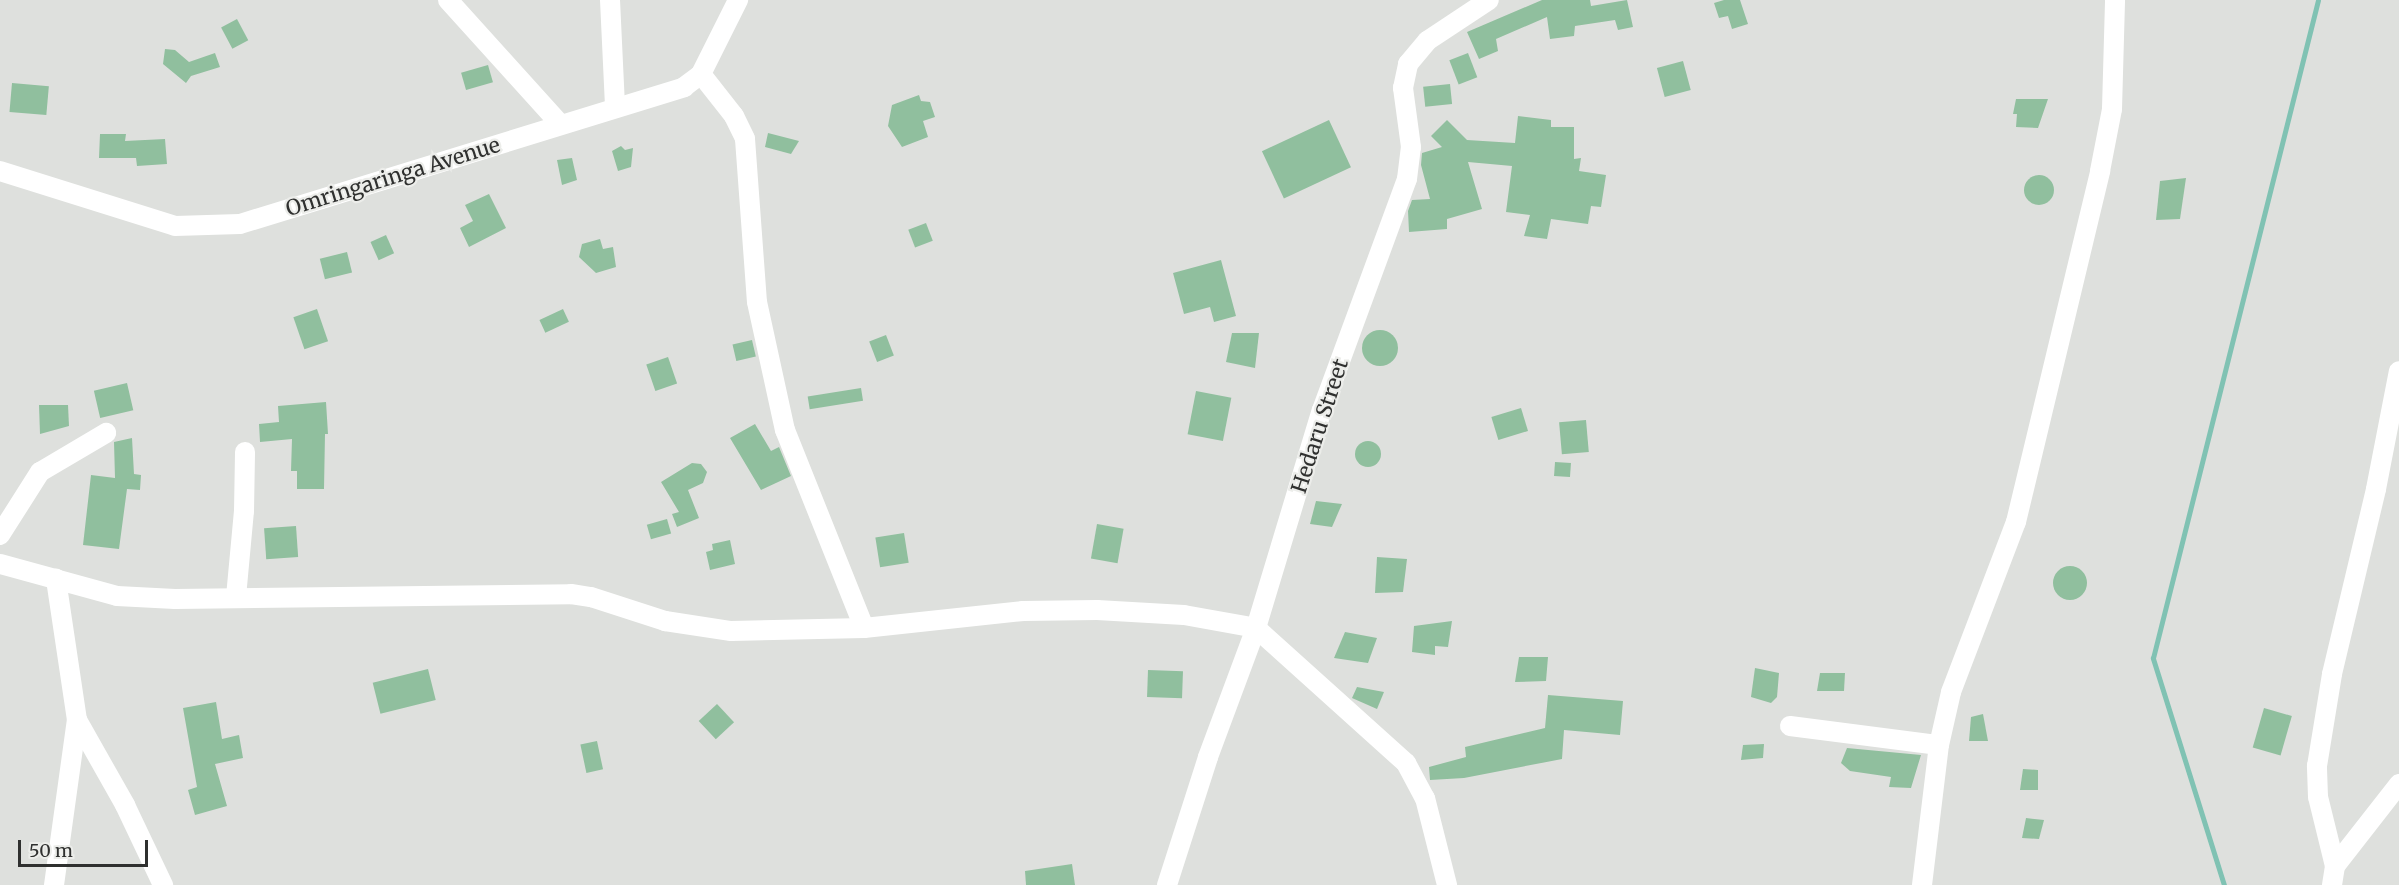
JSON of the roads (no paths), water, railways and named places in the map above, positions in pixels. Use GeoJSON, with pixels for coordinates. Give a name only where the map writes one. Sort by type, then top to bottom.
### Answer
{"type":"FeatureCollection","features":[{"type":"Feature","properties":{"kind":"street"},"geometry":{"type":"LineString","coordinates":[[448,0],[560,124]]}},
{"type":"Feature","properties":{"kind":"street"},"geometry":{"type":"LineString","coordinates":[[610,0],[615,108]]}},
{"type":"Feature","properties":{"kind":"street"},"geometry":{"type":"LineString","coordinates":[[738,0],[701,74],[734,116],[745,139],[757,302],[785,430],[864,628]]}},
{"type":"Feature","properties":{"kind":"street","name":"Hedaru Street"},"geometry":{"type":"LineString","coordinates":[[1167,885],[1208,757],[1256,628],[1322,410],[1407,179],[1411,147],[1403,88],[1408,64],[1427,41],[1489,0]]}},
{"type":"Feature","properties":{"kind":"street"},"geometry":{"type":"LineString","coordinates":[[1922,885],[1939,745],[1951,692],[2016,522],[2100,171],[2112,109],[2115,0]]}},
{"type":"Feature","properties":{"kind":"street","name":"Omringaringa Avenue"},"geometry":{"type":"LineString","coordinates":[[0,171],[175,226],[206,228],[240,224],[352,192],[560,124],[665,95],[701,74]]}},
{"type":"Feature","properties":{"kind":"street"},"geometry":{"type":"LineString","coordinates":[[2333,875],[2318,797],[2316,766],[2332,674],[2374,500],[2399,371]]}},
{"type":"Feature","properties":{"kind":"street"},"geometry":{"type":"LineString","coordinates":[[0,535],[40,472],[106,433]]}},
{"type":"Feature","properties":{"kind":"street"},"geometry":{"type":"LineString","coordinates":[[236,597],[244,511],[245,452]]}},
{"type":"Feature","properties":{"kind":"street"},"geometry":{"type":"LineString","coordinates":[[0,564],[117,596],[571,594],[665,621],[731,631],[864,628],[1023,611],[1097,610],[1184,615],[1256,628],[1406,763],[1425,798],[1447,885]]}},
{"type":"Feature","properties":{"kind":"street"},"geometry":{"type":"LineString","coordinates":[[54,885],[77,720],[56,579]]}},
{"type":"Feature","properties":{"kind":"street"},"geometry":{"type":"LineString","coordinates":[[77,720],[125,805],[163,885]]}},
{"type":"Feature","properties":{"kind":"street"},"geometry":{"type":"LineString","coordinates":[[1790,726],[1939,745]]}},
{"type":"Feature","properties":{"kind":"street"},"geometry":{"type":"LineString","coordinates":[[2333,875],[2399,784]]}},
{"type":"Feature","properties":{"kind":"waterway"},"geometry":{"type":"LineString","coordinates":[[2224,885],[2153,658],[2318,0]]}}]}
